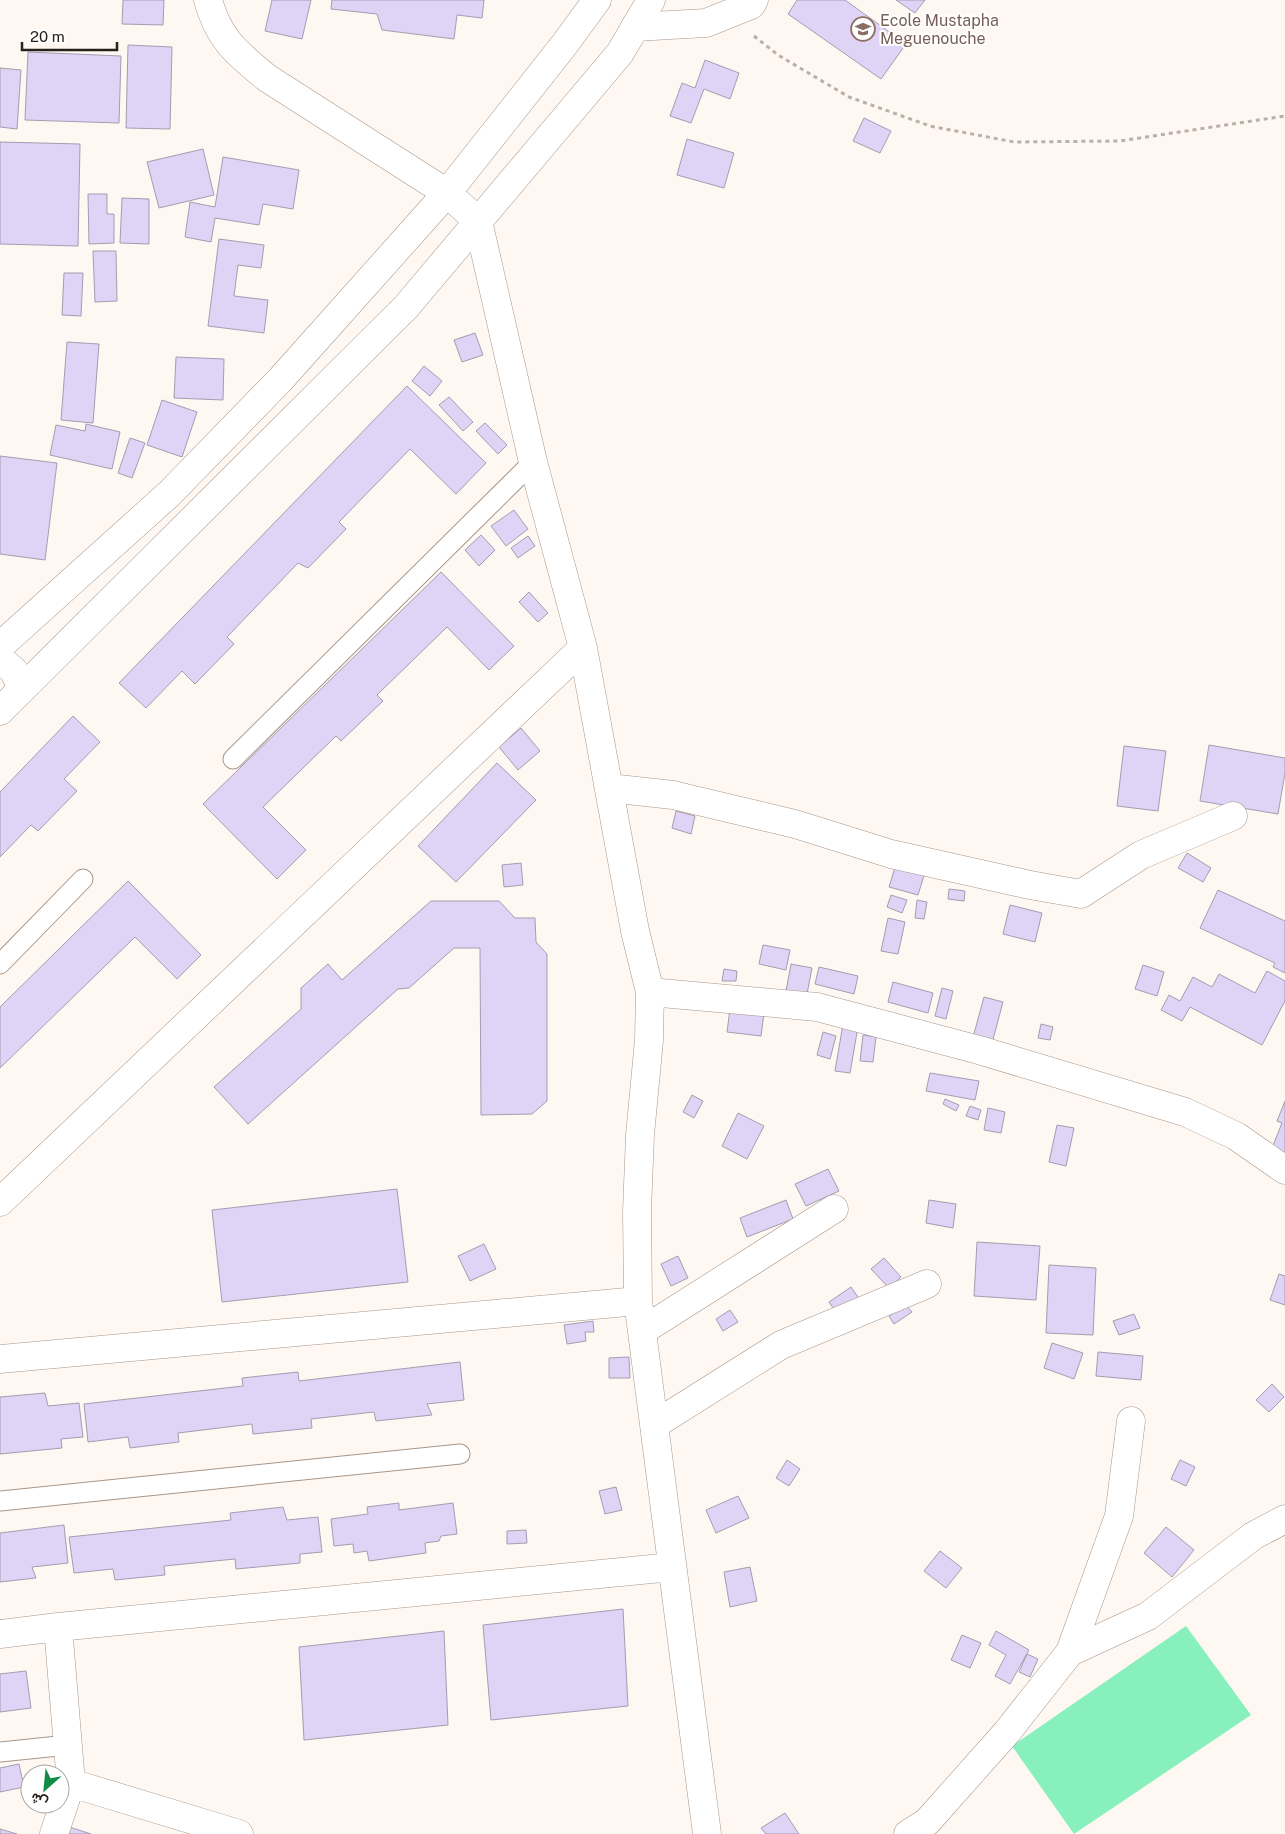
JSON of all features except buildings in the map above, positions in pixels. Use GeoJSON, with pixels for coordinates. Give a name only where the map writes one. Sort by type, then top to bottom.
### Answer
{"type":"FeatureCollection","features":[{"type":"Feature","properties":{"kind":"street"},"geometry":{"type":"LineString","coordinates":[[208,0],[213,18],[224,38],[240,56],[260,73],[447,194],[478,221],[533,462],[582,648],[635,931],[650,992],[649,1040],[639,1144],[637,1211],[638,1302],[707,1834]]}},
{"type":"Feature","properties":{"kind":"street"},"geometry":{"type":"LineString","coordinates":[[0,646],[169,494],[280,380],[447,194],[564,45],[596,0]]}},
{"type":"Feature","properties":{"kind":"street"},"geometry":{"type":"LineString","coordinates":[[0,711],[406,307],[620,53],[651,0]]}},
{"type":"Feature","properties":{"kind":"street"},"geometry":{"type":"LineString","coordinates":[[635,27],[706,24],[751,5],[754,0]]}},
{"type":"Feature","properties":{"kind":"street"},"geometry":{"type":"LineString","coordinates":[[0,1202],[582,648]]}},
{"type":"Feature","properties":{"kind":"street"},"geometry":{"type":"LineString","coordinates":[[0,659],[14,671],[22,689]]}},
{"type":"Feature","properties":{"kind":"street"},"geometry":{"type":"LineString","coordinates":[[609,788],[674,795],[795,824],[891,854],[1030,885],[1080,894],[1141,855],[1233,816]]}},
{"type":"Feature","properties":{"kind":"street"},"geometry":{"type":"LineString","coordinates":[[650,992],[817,1007],[979,1050],[1185,1112],[1236,1136],[1285,1170]]}},
{"type":"Feature","properties":{"kind":"street"},"geometry":{"type":"LineString","coordinates":[[642,1331],[834,1210]]}},
{"type":"Feature","properties":{"kind":"street"},"geometry":{"type":"LineString","coordinates":[[654,1425],[781,1345],[927,1284]]}},
{"type":"Feature","properties":{"kind":"street"},"geometry":{"type":"LineString","coordinates":[[0,1360],[638,1302]]}},
{"type":"Feature","properties":{"kind":"street"},"geometry":{"type":"LineString","coordinates":[[908,1834],[927,1822],[1008,1732],[1070,1652],[1119,1516],[1131,1421]]}},
{"type":"Feature","properties":{"kind":"street"},"geometry":{"type":"LineString","coordinates":[[1070,1652],[1148,1616],[1253,1536],[1285,1519]]}},
{"type":"Feature","properties":{"kind":"street"},"geometry":{"type":"LineString","coordinates":[[0,1634],[672,1568]]}},
{"type":"Feature","properties":{"kind":"street"},"geometry":{"type":"LineString","coordinates":[[54,1834],[71,1783],[58,1627]]}},
{"type":"Feature","properties":{"kind":"street"},"geometry":{"type":"LineString","coordinates":[[71,1783],[239,1834]]}},
{"type":"Feature","properties":{"kind":"lane"},"geometry":{"type":"LineString","coordinates":[[233,759],[533,462]]}},
{"type":"Feature","properties":{"kind":"lane"},"geometry":{"type":"LineString","coordinates":[[0,964],[83,879]]}},
{"type":"Feature","properties":{"kind":"lane"},"geometry":{"type":"LineString","coordinates":[[0,1501],[460,1454]]}},
{"type":"Feature","properties":{"kind":"lane"},"geometry":{"type":"LineString","coordinates":[[0,1752],[68,1745]]}},
{"type":"Feature","properties":{"kind":"path"},"geometry":{"type":"LineString","coordinates":[[728,15],[778,55],[849,97],[930,126],[1014,142],[1120,141],[1285,116]]}},
{"type":"Feature","properties":{"kind":"green space"},"geometry":{"type":"Polygon","coordinates":[[[1186,1626],[1251,1715],[1074,1834],[1012,1746],[1186,1626]]]}},
{"type":"Feature","properties":{"kind":"place","name":"Ecole Mustapha Meguenouche"},"geometry":{"type":"Point","coordinates":[863,29]}}]}
